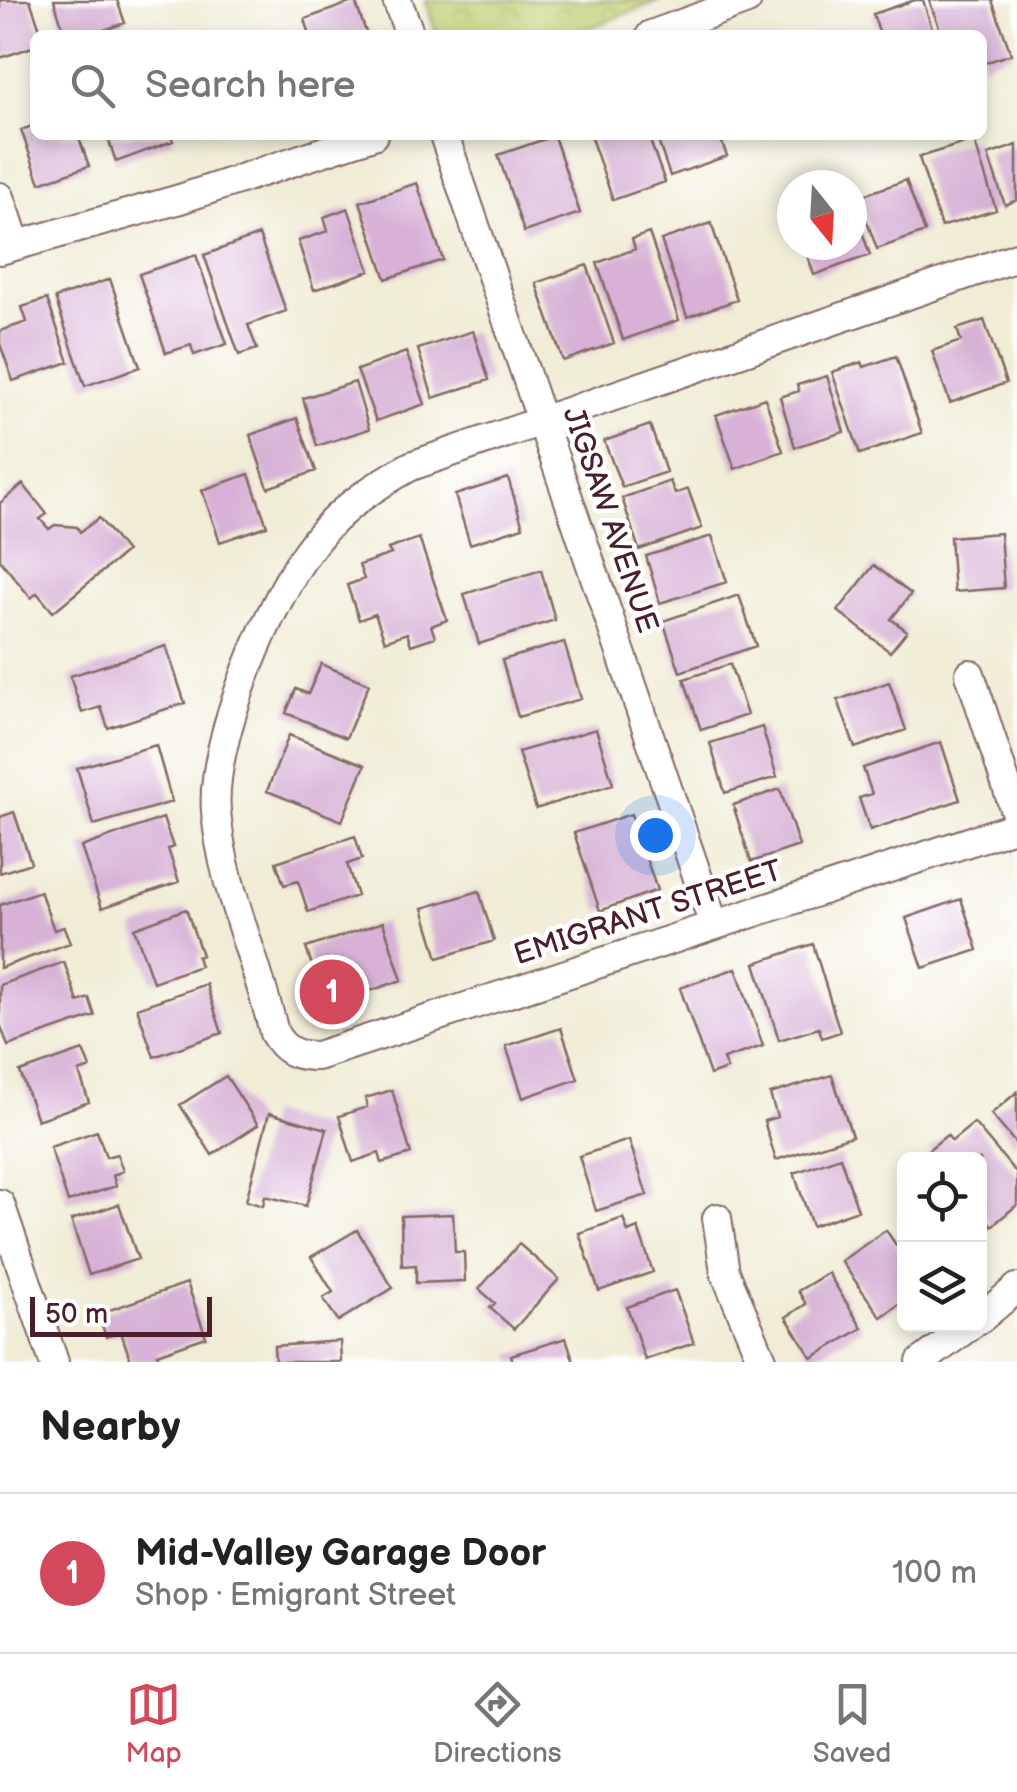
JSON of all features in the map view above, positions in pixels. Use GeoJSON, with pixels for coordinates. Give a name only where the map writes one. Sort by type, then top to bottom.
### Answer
{"type":"FeatureCollection","features":[{"type":"Feature","properties":{"kind":"street"},"geometry":{"type":"LineString","coordinates":[[398,0],[408,30]]}},
{"type":"Feature","properties":{"kind":"street"},"geometry":{"type":"LineString","coordinates":[[665,30],[747,0]]}},
{"type":"Feature","properties":{"kind":"street"},"geometry":{"type":"LineString","coordinates":[[0,197],[8,247],[180,199],[358,140]]}},
{"type":"Feature","properties":{"kind":"street","name":"JIGSAW AVENUE"},"geometry":{"type":"LineString","coordinates":[[446,140],[714,925]]}},
{"type":"Feature","properties":{"kind":"street"},"geometry":{"type":"LineString","coordinates":[[541,420],[1017,257]]}},
{"type":"Feature","properties":{"kind":"street","name":"EMIGRANT STREET"},"geometry":{"type":"LineString","coordinates":[[541,420],[411,466],[369,490],[315,540],[269,617],[227,731],[215,806],[226,874],[274,1033],[282,1046],[298,1056],[318,1056],[1017,826]]}},
{"type":"Feature","properties":{"kind":"street"},"geometry":{"type":"LineString","coordinates":[[970,674],[1017,817]]}},
{"type":"Feature","properties":{"kind":"street"},"geometry":{"type":"LineString","coordinates":[[0,1204],[54,1362]]}},
{"type":"Feature","properties":{"kind":"street"},"geometry":{"type":"LineString","coordinates":[[718,1218],[725,1272],[763,1362]]}},
{"type":"Feature","properties":{"kind":"street"},"geometry":{"type":"LineString","coordinates":[[987,1313],[1017,1288]]}},
{"type":"Feature","properties":{"kind":"street"},"geometry":{"type":"LineString","coordinates":[[922,1362],[961,1332]]}},
{"type":"Feature","properties":{"kind":"green space"},"geometry":{"type":"Polygon","coordinates":[[[425,0],[661,0],[585,30],[435,30],[425,0]]]}},
{"type":"Feature","properties":{"kind":"building"},"geometry":{"type":"Polygon","coordinates":[[[0,0],[30,0],[40,30],[30,30],[30,48],[0,58],[0,0]]]}},
{"type":"Feature","properties":{"kind":"building"},"geometry":{"type":"Polygon","coordinates":[[[54,0],[117,0],[125,23],[104,30],[63,30],[54,0]]]}},
{"type":"Feature","properties":{"kind":"building"},"geometry":{"type":"Polygon","coordinates":[[[923,0],[932,30],[878,30],[873,14],[923,0]]]}},
{"type":"Feature","properties":{"kind":"building"},"geometry":{"type":"Polygon","coordinates":[[[929,0],[992,0],[1011,54],[987,62],[987,30],[940,30],[929,0]]]}},
{"type":"Feature","properties":{"kind":"building"},"geometry":{"type":"Polygon","coordinates":[[[355,1],[365,30],[308,30],[305,19],[355,1]]]}},
{"type":"Feature","properties":{"kind":"building"},"geometry":{"type":"Polygon","coordinates":[[[30,127],[30,140],[80,140],[89,166],[40,183],[21,130],[30,127]]]}},
{"type":"Feature","properties":{"kind":"building"},"geometry":{"type":"Polygon","coordinates":[[[109,140],[173,140],[173,141],[116,162],[109,140]]]}},
{"type":"Feature","properties":{"kind":"building"},"geometry":{"type":"Polygon","coordinates":[[[542,140],[555,140],[580,213],[524,232],[498,155],[542,140]]]}},
{"type":"Feature","properties":{"kind":"building"},"geometry":{"type":"Polygon","coordinates":[[[592,140],[650,140],[665,182],[613,200],[592,140]]]}},
{"type":"Feature","properties":{"kind":"building"},"geometry":{"type":"Polygon","coordinates":[[[658,140],[721,140],[727,156],[670,176],[658,140]]]}},
{"type":"Feature","properties":{"kind":"building"},"geometry":{"type":"Polygon","coordinates":[[[974,140],[996,210],[941,227],[919,157],[974,140]]]}},
{"type":"Feature","properties":{"kind":"building"},"geometry":{"type":"Polygon","coordinates":[[[1017,145],[1017,200],[1005,205],[988,155],[1017,145]]]}},
{"type":"Feature","properties":{"kind":"building"},"geometry":{"type":"Polygon","coordinates":[[[906,180],[925,232],[877,249],[867,222],[867,194],[906,180]]]}},
{"type":"Feature","properties":{"kind":"building"},"geometry":{"type":"Polygon","coordinates":[[[417,183],[443,260],[386,279],[360,202],[417,183]]]}},
{"type":"Feature","properties":{"kind":"building"},"geometry":{"type":"Polygon","coordinates":[[[348,208],[370,271],[314,290],[298,241],[328,231],[324,217],[348,208]]]}},
{"type":"Feature","properties":{"kind":"building"},"geometry":{"type":"Polygon","coordinates":[[[711,223],[737,300],[687,317],[661,240],[711,223]]]}},
{"type":"Feature","properties":{"kind":"building"},"geometry":{"type":"Polygon","coordinates":[[[649,233],[679,320],[623,340],[597,263],[635,249],[632,239],[649,233]]]}},
{"type":"Feature","properties":{"kind":"building"},"geometry":{"type":"Polygon","coordinates":[[[259,235],[286,311],[248,325],[257,349],[239,355],[204,255],[259,235]]]}},
{"type":"Feature","properties":{"kind":"building"},"geometry":{"type":"Polygon","coordinates":[[[196,255],[227,344],[194,355],[191,345],[166,353],[139,274],[196,255]]]}},
{"type":"Feature","properties":{"kind":"building"},"geometry":{"type":"Polygon","coordinates":[[[809,260],[856,260],[814,275],[809,260]]]}},
{"type":"Feature","properties":{"kind":"building"},"geometry":{"type":"Polygon","coordinates":[[[587,265],[614,343],[563,361],[536,283],[587,265]]]}},
{"type":"Feature","properties":{"kind":"building"},"geometry":{"type":"Polygon","coordinates":[[[110,279],[140,367],[85,386],[55,298],[110,279]]]}},
{"type":"Feature","properties":{"kind":"building"},"geometry":{"type":"Polygon","coordinates":[[[47,299],[69,362],[13,381],[0,344],[0,331],[27,322],[22,307],[47,299]]]}},
{"type":"Feature","properties":{"kind":"building"},"geometry":{"type":"Polygon","coordinates":[[[984,320],[1006,383],[950,403],[932,351],[961,341],[957,329],[984,320]]]}},
{"type":"Feature","properties":{"kind":"building"},"geometry":{"type":"Polygon","coordinates":[[[473,331],[489,380],[433,398],[418,349],[473,331]]]}},
{"type":"Feature","properties":{"kind":"building"},"geometry":{"type":"Polygon","coordinates":[[[406,352],[425,404],[376,421],[357,370],[406,352]]]}},
{"type":"Feature","properties":{"kind":"building"},"geometry":{"type":"Polygon","coordinates":[[[896,356],[922,433],[860,454],[832,372],[896,356]]]}},
{"type":"Feature","properties":{"kind":"building"},"geometry":{"type":"Polygon","coordinates":[[[827,376],[844,432],[795,447],[780,397],[799,391],[797,385],[827,376]]]}},
{"type":"Feature","properties":{"kind":"building"},"geometry":{"type":"Polygon","coordinates":[[[355,382],[369,429],[317,446],[303,398],[355,382]]]}},
{"type":"Feature","properties":{"kind":"building"},"geometry":{"type":"Polygon","coordinates":[[[765,398],[783,451],[735,469],[716,415],[765,398]]]}},
{"type":"Feature","properties":{"kind":"building"},"geometry":{"type":"Polygon","coordinates":[[[297,418],[316,471],[268,488],[250,435],[297,418]]]}},
{"type":"Feature","properties":{"kind":"building"},"geometry":{"type":"Polygon","coordinates":[[[650,425],[666,472],[622,487],[604,441],[650,425]]]}},
{"type":"Feature","properties":{"kind":"building"},"geometry":{"type":"Polygon","coordinates":[[[249,474],[267,526],[220,542],[202,490],[249,474]]]}},
{"type":"Feature","properties":{"kind":"building"},"geometry":{"type":"Polygon","coordinates":[[[508,478],[523,527],[470,544],[455,495],[508,478]]]}},
{"type":"Feature","properties":{"kind":"building"},"geometry":{"type":"Polygon","coordinates":[[[670,481],[675,494],[688,489],[702,528],[639,550],[622,498],[670,481]]]}},
{"type":"Feature","properties":{"kind":"building"},"geometry":{"type":"Polygon","coordinates":[[[23,484],[47,514],[40,519],[49,529],[55,525],[77,527],[80,532],[99,518],[126,552],[53,612],[37,593],[31,598],[0,560],[0,503],[23,484]]]}},
{"type":"Feature","properties":{"kind":"building"},"geometry":{"type":"Polygon","coordinates":[[[1000,533],[1004,588],[954,592],[950,537],[1000,533]]]}},
{"type":"Feature","properties":{"kind":"building"},"geometry":{"type":"Polygon","coordinates":[[[712,536],[727,582],[660,603],[646,556],[712,536]]]}},
{"type":"Feature","properties":{"kind":"building"},"geometry":{"type":"Polygon","coordinates":[[[419,538],[447,620],[431,626],[435,637],[411,645],[407,633],[385,641],[375,614],[359,620],[347,585],[364,579],[359,565],[391,554],[388,549],[419,538]]]}},
{"type":"Feature","properties":{"kind":"building"},"geometry":{"type":"Polygon","coordinates":[[[874,565],[911,594],[891,619],[907,631],[890,652],[838,611],[874,565]]]}},
{"type":"Feature","properties":{"kind":"building"},"geometry":{"type":"Polygon","coordinates":[[[541,570],[555,620],[479,644],[464,594],[541,570]]]}},
{"type":"Feature","properties":{"kind":"building"},"geometry":{"type":"Polygon","coordinates":[[[739,595],[756,646],[680,672],[663,621],[739,595]]]}},
{"type":"Feature","properties":{"kind":"building"},"geometry":{"type":"Polygon","coordinates":[[[564,642],[581,699],[518,717],[502,660],[564,642]]]}},
{"type":"Feature","properties":{"kind":"building"},"geometry":{"type":"Polygon","coordinates":[[[166,646],[185,703],[108,728],[101,707],[82,713],[70,676],[166,646]]]}},
{"type":"Feature","properties":{"kind":"building"},"geometry":{"type":"Polygon","coordinates":[[[321,664],[369,684],[346,738],[286,713],[296,689],[308,694],[321,664]]]}},
{"type":"Feature","properties":{"kind":"building"},"geometry":{"type":"Polygon","coordinates":[[[730,664],[747,715],[701,730],[684,679],[730,664]]]}},
{"type":"Feature","properties":{"kind":"building"},"geometry":{"type":"Polygon","coordinates":[[[889,682],[906,730],[855,748],[838,700],[889,682]]]}},
{"type":"Feature","properties":{"kind":"building"},"geometry":{"type":"Polygon","coordinates":[[[762,727],[777,777],[725,793],[710,743],[762,727]]]}},
{"type":"Feature","properties":{"kind":"building"},"geometry":{"type":"Polygon","coordinates":[[[596,729],[613,784],[536,809],[518,752],[596,729]]]}},
{"type":"Feature","properties":{"kind":"building"},"geometry":{"type":"Polygon","coordinates":[[[289,735],[365,765],[342,821],[267,791],[289,735]]]}},
{"type":"Feature","properties":{"kind":"building"},"geometry":{"type":"Polygon","coordinates":[[[941,742],[960,800],[870,830],[859,798],[872,794],[863,768],[941,742]]]}},
{"type":"Feature","properties":{"kind":"building"},"geometry":{"type":"Polygon","coordinates":[[[156,745],[172,802],[94,825],[77,768],[156,745]]]}},
{"type":"Feature","properties":{"kind":"building"},"geometry":{"type":"Polygon","coordinates":[[[780,789],[799,846],[751,862],[733,805],[780,789]]]}},
{"type":"Feature","properties":{"kind":"building"},"geometry":{"type":"Polygon","coordinates":[[[14,812],[31,863],[0,873],[0,817],[14,812]]]}},
{"type":"Feature","properties":{"kind":"building"},"geometry":{"type":"Polygon","coordinates":[[[631,814],[657,890],[600,911],[574,833],[631,814]]]}},
{"type":"Feature","properties":{"kind":"building"},"geometry":{"type":"Polygon","coordinates":[[[163,818],[179,882],[102,908],[81,847],[163,818]]]}},
{"type":"Feature","properties":{"kind":"building"},"geometry":{"type":"Polygon","coordinates":[[[355,836],[362,859],[347,864],[357,896],[308,912],[298,881],[284,885],[276,862],[355,836]]]}},
{"type":"Feature","properties":{"kind":"building"},"geometry":{"type":"Polygon","coordinates":[[[40,891],[54,930],[64,927],[70,943],[0,968],[0,905],[40,891]]]}},
{"type":"Feature","properties":{"kind":"building"},"geometry":{"type":"Polygon","coordinates":[[[479,891],[494,941],[438,958],[423,908],[479,891]]]}},
{"type":"Feature","properties":{"kind":"building"},"geometry":{"type":"Polygon","coordinates":[[[961,899],[978,950],[923,968],[906,918],[961,899]]]}},
{"type":"Feature","properties":{"kind":"building"},"geometry":{"type":"Polygon","coordinates":[[[186,909],[202,955],[197,957],[200,966],[153,982],[134,928],[186,909]]]}},
{"type":"Feature","properties":{"kind":"building"},"geometry":{"type":"Polygon","coordinates":[[[383,922],[402,980],[326,1006],[306,948],[383,922]]]}},
{"type":"Feature","properties":{"kind":"building"},"geometry":{"type":"Polygon","coordinates":[[[813,944],[840,1032],[822,1038],[819,1028],[779,1040],[755,963],[813,944]]]}},
{"type":"Feature","properties":{"kind":"building"},"geometry":{"type":"Polygon","coordinates":[[[64,962],[78,1002],[89,998],[95,1016],[8,1046],[0,1024],[0,985],[64,962]]]}},
{"type":"Feature","properties":{"kind":"building"},"geometry":{"type":"Polygon","coordinates":[[[736,968],[763,1046],[723,1059],[727,1069],[710,1075],[680,988],[736,968]]]}},
{"type":"Feature","properties":{"kind":"building"},"geometry":{"type":"Polygon","coordinates":[[[206,984],[222,1033],[154,1057],[137,1008],[206,984]]]}},
{"type":"Feature","properties":{"kind":"building"},"geometry":{"type":"Polygon","coordinates":[[[561,1028],[578,1079],[523,1098],[506,1046],[561,1028]]]}},
{"type":"Feature","properties":{"kind":"building"},"geometry":{"type":"Polygon","coordinates":[[[83,1050],[90,1068],[79,1072],[89,1102],[37,1120],[20,1072],[83,1050]]]}},
{"type":"Feature","properties":{"kind":"building"},"geometry":{"type":"Polygon","coordinates":[[[832,1075],[852,1136],[776,1160],[764,1121],[777,1117],[770,1094],[832,1075]]]}},
{"type":"Feature","properties":{"kind":"building"},"geometry":{"type":"Polygon","coordinates":[[[226,1076],[258,1125],[212,1155],[180,1105],[226,1076]]]}},
{"type":"Feature","properties":{"kind":"building"},"geometry":{"type":"Polygon","coordinates":[[[392,1090],[411,1154],[382,1163],[379,1153],[353,1162],[339,1116],[367,1107],[365,1098],[392,1090]]]}},
{"type":"Feature","properties":{"kind":"building"},"geometry":{"type":"Polygon","coordinates":[[[1017,1092],[1017,1145],[991,1114],[1017,1092]]]}},
{"type":"Feature","properties":{"kind":"building"},"geometry":{"type":"Polygon","coordinates":[[[269,1113],[327,1129],[306,1206],[265,1196],[263,1206],[246,1201],[269,1113]]]}},
{"type":"Feature","properties":{"kind":"building"},"geometry":{"type":"Polygon","coordinates":[[[974,1123],[1017,1174],[1017,1205],[992,1226],[987,1220],[987,1152],[928,1150],[947,1135],[952,1141],[974,1123]]]}},
{"type":"Feature","properties":{"kind":"building"},"geometry":{"type":"Polygon","coordinates":[[[97,1131],[106,1157],[117,1154],[123,1171],[113,1175],[116,1186],[68,1202],[50,1147],[97,1131]]]}},
{"type":"Feature","properties":{"kind":"building"},"geometry":{"type":"Polygon","coordinates":[[[629,1140],[647,1195],[596,1211],[579,1156],[629,1140]]]}},
{"type":"Feature","properties":{"kind":"building"},"geometry":{"type":"Polygon","coordinates":[[[840,1157],[858,1210],[812,1226],[794,1173],[840,1157]]]}},
{"type":"Feature","properties":{"kind":"building"},"geometry":{"type":"Polygon","coordinates":[[[119,1204],[138,1259],[89,1275],[71,1220],[119,1204]]]}},
{"type":"Feature","properties":{"kind":"building"},"geometry":{"type":"Polygon","coordinates":[[[453,1214],[455,1252],[464,1252],[465,1281],[416,1283],[416,1265],[402,1266],[401,1216],[453,1214]]]}},
{"type":"Feature","properties":{"kind":"building"},"geometry":{"type":"Polygon","coordinates":[[[623,1218],[628,1232],[638,1228],[653,1272],[599,1291],[579,1233],[623,1218]]]}},
{"type":"Feature","properties":{"kind":"building"},"geometry":{"type":"Polygon","coordinates":[[[357,1230],[393,1288],[338,1321],[323,1298],[333,1292],[311,1257],[357,1230]]]}},
{"type":"Feature","properties":{"kind":"building"},"geometry":{"type":"Polygon","coordinates":[[[886,1230],[897,1246],[897,1306],[881,1317],[841,1261],[886,1230]]]}},
{"type":"Feature","properties":{"kind":"building"},"geometry":{"type":"Polygon","coordinates":[[[519,1244],[559,1279],[514,1329],[490,1308],[495,1303],[479,1289],[519,1244]]]}},
{"type":"Feature","properties":{"kind":"building"},"geometry":{"type":"Polygon","coordinates":[[[828,1273],[862,1328],[812,1358],[786,1317],[806,1304],[798,1291],[828,1273]]]}},
{"type":"Feature","properties":{"kind":"building"},"geometry":{"type":"Polygon","coordinates":[[[187,1283],[206,1337],[157,1354],[160,1362],[131,1362],[121,1332],[106,1337],[98,1314],[187,1283]]]}},
{"type":"Feature","properties":{"kind":"building"},"geometry":{"type":"Polygon","coordinates":[[[675,1290],[694,1343],[645,1360],[627,1307],[675,1290]]]}},
{"type":"Feature","properties":{"kind":"building"},"geometry":{"type":"Polygon","coordinates":[[[566,1338],[574,1362],[513,1362],[511,1355],[566,1338]]]}},
{"type":"Feature","properties":{"kind":"building"},"geometry":{"type":"Polygon","coordinates":[[[340,1341],[341,1362],[275,1362],[274,1346],[340,1341]]]}},
{"type":"Feature","properties":{"kind":"place","name":"Mid-Valley Garage Door"},"geometry":{"type":"Point","coordinates":[332,992]}}]}
